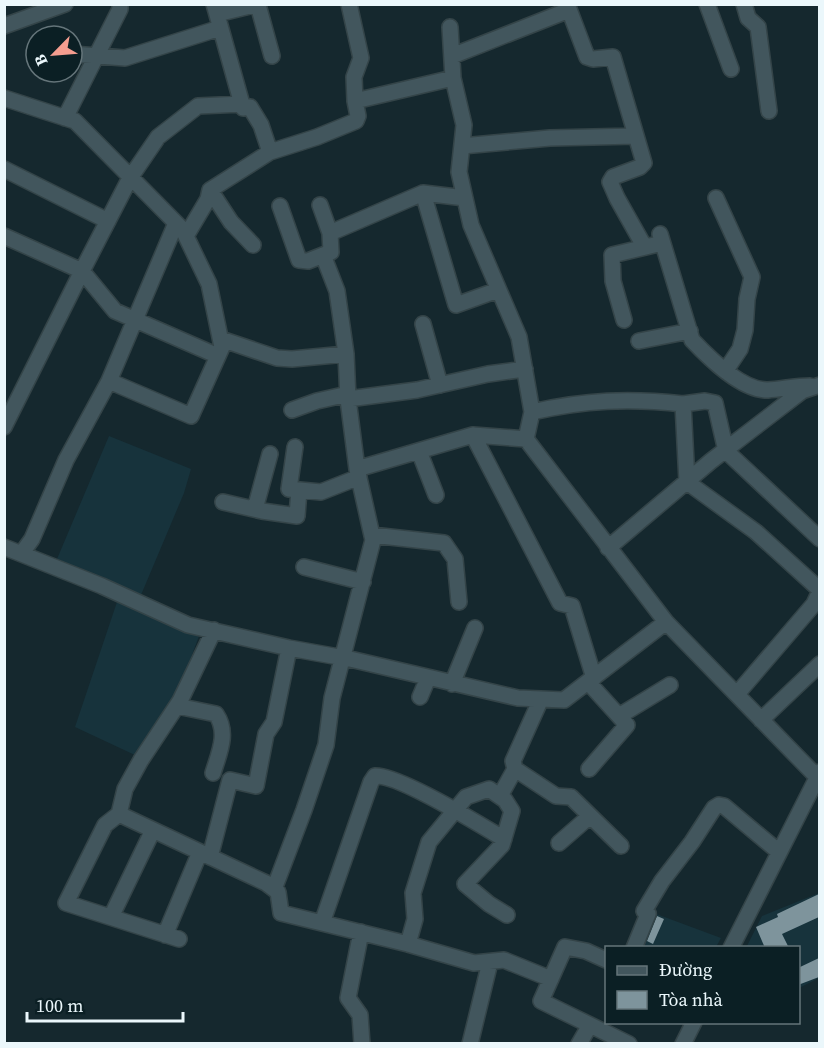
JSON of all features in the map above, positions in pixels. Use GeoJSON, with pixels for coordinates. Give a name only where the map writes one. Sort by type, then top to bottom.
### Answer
{"type":"FeatureCollection","features":[{"type":"Feature","properties":{"kind":"street"},"geometry":{"type":"LineString","coordinates":[[4,26],[64,4]]}},
{"type":"Feature","properties":{"kind":"street"},"geometry":{"type":"LineString","coordinates":[[65,118],[120,9],[120,4]]}},
{"type":"Feature","properties":{"kind":"street"},"geometry":{"type":"LineString","coordinates":[[84,55],[125,58],[217,15],[258,4],[272,56]]}},
{"type":"Feature","properties":{"kind":"street"},"geometry":{"type":"LineString","coordinates":[[22,553],[32,539],[66,460],[108,381],[135,320],[181,230],[208,199],[210,190],[270,152],[356,122],[358,116],[354,77],[361,58],[349,4]]}},
{"type":"Feature","properties":{"kind":"street"},"geometry":{"type":"LineString","coordinates":[[707,4],[732,69]]}},
{"type":"Feature","properties":{"kind":"street"},"geometry":{"type":"LineString","coordinates":[[744,4],[748,18],[758,27],[769,111]]}},
{"type":"Feature","properties":{"kind":"street"},"geometry":{"type":"LineString","coordinates":[[452,56],[568,7],[587,57],[593,59],[613,57],[644,163],[613,177],[610,182],[645,246]]}},
{"type":"Feature","properties":{"kind":"street"},"geometry":{"type":"LineString","coordinates":[[217,15],[243,108],[250,107],[261,125],[270,152]]}},
{"type":"Feature","properties":{"kind":"street"},"geometry":{"type":"LineString","coordinates":[[450,27],[453,78],[464,125],[459,172],[471,225],[519,337],[532,412],[526,439]]}},
{"type":"Feature","properties":{"kind":"street"},"geometry":{"type":"LineString","coordinates":[[355,101],[453,78]]}},
{"type":"Feature","properties":{"kind":"street"},"geometry":{"type":"LineString","coordinates":[[4,98],[75,121],[181,230],[209,284],[222,347],[191,416],[108,381]]}},
{"type":"Feature","properties":{"kind":"street"},"geometry":{"type":"LineString","coordinates":[[4,427],[130,178],[158,137],[198,106],[242,104]]}},
{"type":"Feature","properties":{"kind":"street"},"geometry":{"type":"LineString","coordinates":[[462,146],[550,138],[636,136]]}},
{"type":"Feature","properties":{"kind":"street"},"geometry":{"type":"LineString","coordinates":[[4,169],[108,221]]}},
{"type":"Feature","properties":{"kind":"street"},"geometry":{"type":"LineString","coordinates":[[210,190],[231,222],[253,245]]}},
{"type":"Feature","properties":{"kind":"street"},"geometry":{"type":"LineString","coordinates":[[330,233],[423,193],[465,198]]}},
{"type":"Feature","properties":{"kind":"street"},"geometry":{"type":"LineString","coordinates":[[423,193],[456,305],[498,290]]}},
{"type":"Feature","properties":{"kind":"street"},"geometry":{"type":"LineString","coordinates":[[716,198],[752,277],[747,299],[746,330],[741,349],[726,370]]}},
{"type":"Feature","properties":{"kind":"street"},"geometry":{"type":"LineString","coordinates":[[280,206],[299,260],[308,261],[331,252],[330,233],[320,205]]}},
{"type":"Feature","properties":{"kind":"street"},"geometry":{"type":"LineString","coordinates":[[4,236],[82,271],[115,311],[218,356]]}},
{"type":"Feature","properties":{"kind":"street"},"geometry":{"type":"LineString","coordinates":[[624,320],[613,281],[612,255],[661,239],[692,340],[703,352],[746,385],[757,389],[819,386]]}},
{"type":"Feature","properties":{"kind":"street"},"geometry":{"type":"LineString","coordinates":[[274,889],[326,745],[332,698],[373,540],[358,473],[348,396],[346,354],[336,291],[323,255]]}},
{"type":"Feature","properties":{"kind":"street"},"geometry":{"type":"LineString","coordinates":[[423,324],[440,385]]}},
{"type":"Feature","properties":{"kind":"street"},"geometry":{"type":"LineString","coordinates":[[639,341],[690,331]]}},
{"type":"Feature","properties":{"kind":"street"},"geometry":{"type":"LineString","coordinates":[[221,339],[278,358],[292,359],[346,354]]}},
{"type":"Feature","properties":{"kind":"street"},"geometry":{"type":"LineString","coordinates":[[292,410],[317,401],[417,390],[488,374],[525,369]]}},
{"type":"Feature","properties":{"kind":"street"},"geometry":{"type":"LineString","coordinates":[[609,548],[687,482],[802,391],[819,386]]}},
{"type":"Feature","properties":{"kind":"street"},"geometry":{"type":"LineString","coordinates":[[532,412],[582,402],[645,400],[683,404],[705,401],[715,403],[726,451],[819,539]]}},
{"type":"Feature","properties":{"kind":"street"},"geometry":{"type":"LineString","coordinates":[[683,404],[687,482]]}},
{"type":"Feature","properties":{"kind":"street"},"geometry":{"type":"LineString","coordinates":[[473,435],[561,603],[572,606],[591,680],[627,725],[589,769]]}},
{"type":"Feature","properties":{"kind":"street"},"geometry":{"type":"LineString","coordinates":[[295,447],[289,489],[321,492],[358,473],[473,435],[526,439],[666,622],[818,777],[732,946]]}},
{"type":"Feature","properties":{"kind":"street"},"geometry":{"type":"LineString","coordinates":[[419,451],[436,495]]}},
{"type":"Feature","properties":{"kind":"street"},"geometry":{"type":"LineString","coordinates":[[255,509],[270,454]]}},
{"type":"Feature","properties":{"kind":"street"},"geometry":{"type":"LineString","coordinates":[[687,482],[756,532],[819,590],[814,604],[737,694]]}},
{"type":"Feature","properties":{"kind":"street"},"geometry":{"type":"LineString","coordinates":[[223,502],[297,516],[300,490]]}},
{"type":"Feature","properties":{"kind":"street"},"geometry":{"type":"LineString","coordinates":[[372,535],[444,543],[455,559],[459,602]]}},
{"type":"Feature","properties":{"kind":"street"},"geometry":{"type":"LineString","coordinates":[[4,547],[188,625],[518,698],[564,700],[666,622]]}},
{"type":"Feature","properties":{"kind":"street"},"geometry":{"type":"LineString","coordinates":[[304,567],[363,582]]}},
{"type":"Feature","properties":{"kind":"street"},"geometry":{"type":"LineString","coordinates":[[452,684],[475,628]]}},
{"type":"Feature","properties":{"kind":"street"},"geometry":{"type":"LineString","coordinates":[[214,630],[177,706],[125,789],[119,814],[105,825],[66,903],[172,937],[205,854],[230,780],[256,786],[266,734],[274,722],[289,648]]}},
{"type":"Feature","properties":{"kind":"street"},"geometry":{"type":"LineString","coordinates":[[761,720],[819,664]]}},
{"type":"Feature","properties":{"kind":"street"},"geometry":{"type":"LineString","coordinates":[[420,697],[429,678]]}},
{"type":"Feature","properties":{"kind":"street"},"geometry":{"type":"LineString","coordinates":[[619,716],[670,685]]}},
{"type":"Feature","properties":{"kind":"street"},"geometry":{"type":"LineString","coordinates":[[541,699],[513,761],[515,769],[556,796],[571,797],[621,846]]}},
{"type":"Feature","properties":{"kind":"street"},"geometry":{"type":"LineString","coordinates":[[177,706],[216,714],[223,724],[222,745],[213,773]]}},
{"type":"Feature","properties":{"kind":"street"},"geometry":{"type":"LineString","coordinates":[[500,796],[515,769]]}},
{"type":"Feature","properties":{"kind":"street"},"geometry":{"type":"LineString","coordinates":[[322,923],[375,776],[385,777],[407,786],[504,839]]}},
{"type":"Feature","properties":{"kind":"street"},"geometry":{"type":"LineString","coordinates":[[408,944],[415,919],[413,893],[429,842],[466,797],[489,789],[505,800],[512,811],[502,845],[465,884],[489,904],[507,915]]}},
{"type":"Feature","properties":{"kind":"street"},"geometry":{"type":"LineString","coordinates":[[635,946],[648,914],[644,911],[662,881],[692,842],[714,808],[724,806],[779,852]]}},
{"type":"Feature","properties":{"kind":"street"},"geometry":{"type":"LineString","coordinates":[[119,814],[266,883],[278,892],[281,913],[408,944],[474,963],[504,960],[550,979]]}},
{"type":"Feature","properties":{"kind":"street"},"geometry":{"type":"LineString","coordinates":[[559,843],[590,816]]}},
{"type":"Feature","properties":{"kind":"street"},"geometry":{"type":"LineString","coordinates":[[111,917],[153,830]]}},
{"type":"Feature","properties":{"kind":"street"},"geometry":{"type":"LineString","coordinates":[[361,932],[348,998],[360,1016],[362,1044]]}},
{"type":"Feature","properties":{"kind":"street"},"geometry":{"type":"LineString","coordinates":[[605,960],[586,951],[565,947],[541,1001],[629,1044]]}},
{"type":"Feature","properties":{"kind":"street"},"geometry":{"type":"LineString","coordinates":[[470,1044],[490,962]]}},
{"type":"Feature","properties":{"kind":"street"},"geometry":{"type":"LineString","coordinates":[[683,1044],[693,1024]]}},
{"type":"Feature","properties":{"kind":"street"},"geometry":{"type":"LineString","coordinates":[[579,1044],[590,1025]]}},
{"type":"Feature","properties":{"kind":"shaded area"},"geometry":{"type":"Polygon","coordinates":[[[109,436],[191,469],[184,493],[141,595],[57,559],[109,436]]]}},
{"type":"Feature","properties":{"kind":"shaded area"},"geometry":{"type":"Polygon","coordinates":[[[117,602],[199,636],[179,690],[137,756],[75,727],[117,602]]]}},
{"type":"Feature","properties":{"kind":"shaded area"},"geometry":{"type":"Polygon","coordinates":[[[819,893],[819,978],[800,988],[800,946],[747,946],[762,916],[819,893]]]}},
{"type":"Feature","properties":{"kind":"shaded area"},"geometry":{"type":"Polygon","coordinates":[[[651,912],[721,938],[717,946],[636,946],[651,912]]]}},
{"type":"Feature","properties":{"kind":"building"},"geometry":{"type":"Polygon","coordinates":[[[819,894],[819,917],[782,934],[788,946],[764,946],[756,927],[778,917],[777,914],[819,894]]]}},
{"type":"Feature","properties":{"kind":"building"},"geometry":{"type":"Polygon","coordinates":[[[657,916],[664,919],[653,944],[647,941],[657,916]]]}},
{"type":"Feature","properties":{"kind":"building"},"geometry":{"type":"Polygon","coordinates":[[[819,958],[819,977],[800,984],[800,967],[819,958]]]}}]}
